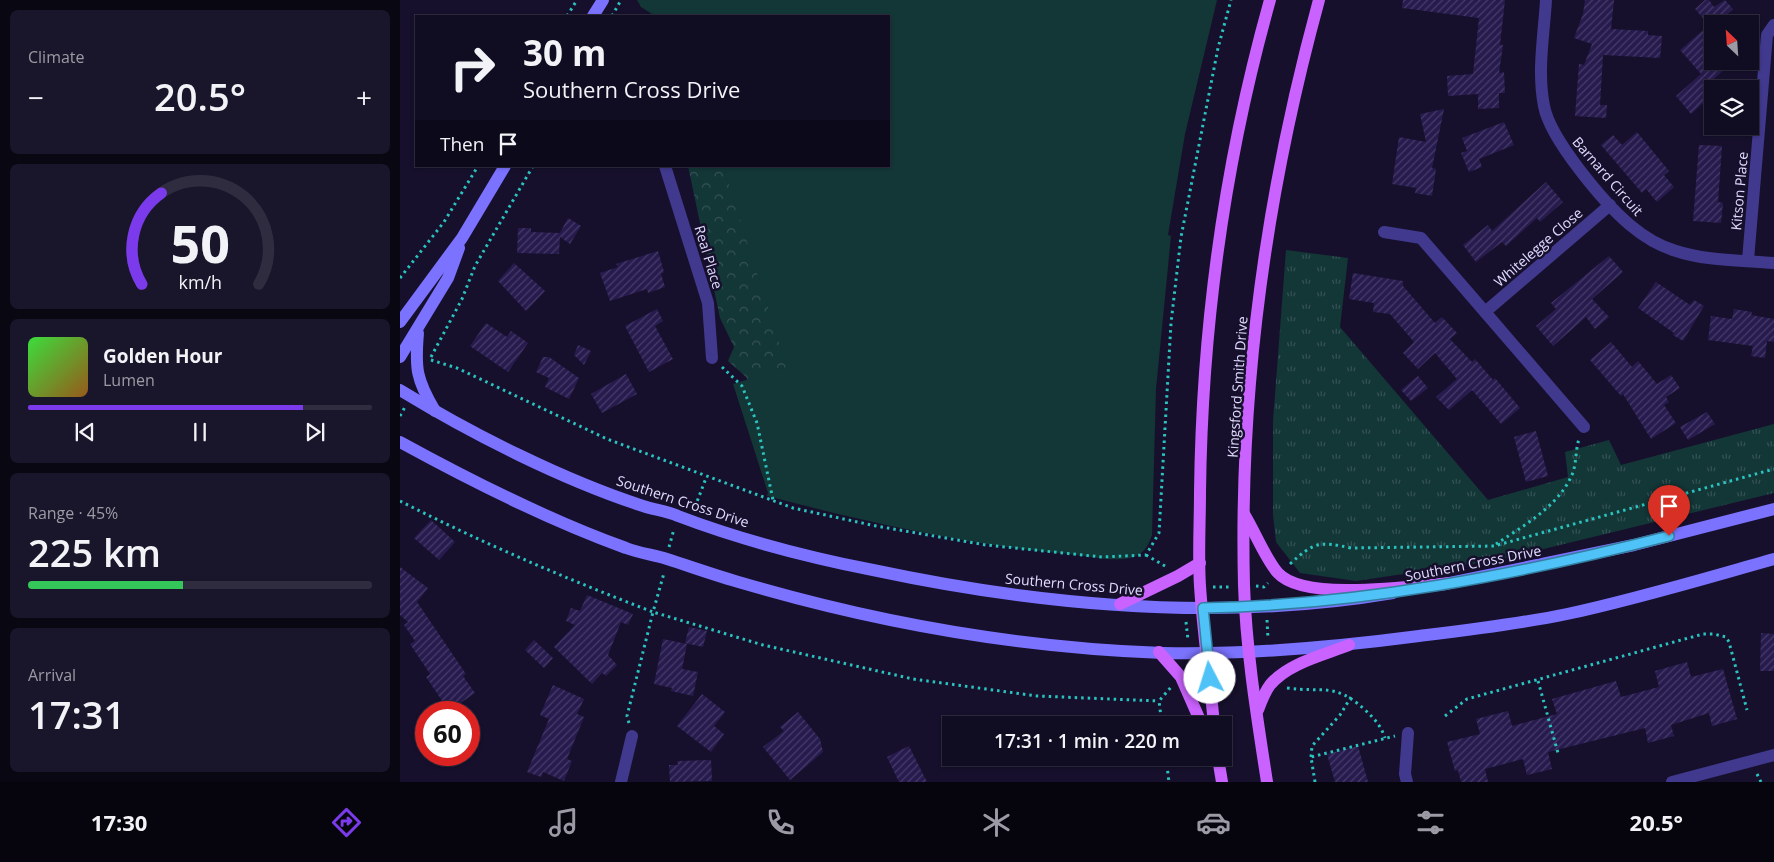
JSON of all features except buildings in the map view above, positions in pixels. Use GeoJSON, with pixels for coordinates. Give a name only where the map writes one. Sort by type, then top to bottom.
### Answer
{"type":"FeatureCollection","features":[{"type":"Feature","properties":{"kind":"main road"},"geometry":{"type":"LineString","coordinates":[[594,15],[603,0]]}},
{"type":"Feature","properties":{"kind":"main road"},"geometry":{"type":"LineString","coordinates":[[1213,716],[1200,587],[1201,425],[1205,362],[1218,244],[1245,97],[1270,0]]}},
{"type":"Feature","properties":{"kind":"main road","name":"Kingsford Smith Drive"},"geometry":{"type":"LineString","coordinates":[[1267,782],[1257,713],[1244,587],[1244,514],[1248,406],[1261,273],[1278,174],[1297,79],[1319,0]]}},
{"type":"Feature","properties":{"kind":"main road"},"geometry":{"type":"LineString","coordinates":[[400,321],[462,238],[504,167]]}},
{"type":"Feature","properties":{"kind":"main road"},"geometry":{"type":"LineString","coordinates":[[400,357],[448,278],[462,238]]}},
{"type":"Feature","properties":{"kind":"main road"},"geometry":{"type":"LineString","coordinates":[[418,330],[415,362],[419,378],[435,412]]}},
{"type":"Feature","properties":{"kind":"main road","name":"Southern Cross Drive"},"geometry":{"type":"LineString","coordinates":[[400,390],[435,412],[520,454],[590,486],[644,506],[801,554],[898,576],[1014,595],[1120,604],[1203,608],[1265,606],[1375,596],[1450,583],[1634,545],[1774,509]]}},
{"type":"Feature","properties":{"kind":"main road"},"geometry":{"type":"LineString","coordinates":[[400,442],[466,477],[564,523],[626,548],[741,583],[855,612],[928,627],[1010,639],[1158,652],[1250,651],[1349,645],[1464,630],[1566,614],[1774,559]]}},
{"type":"Feature","properties":{"kind":"main road"},"geometry":{"type":"LineString","coordinates":[[1244,514],[1279,574],[1302,586],[1330,590],[1450,583]]}},
{"type":"Feature","properties":{"kind":"main road"},"geometry":{"type":"LineString","coordinates":[[1120,604],[1178,576],[1200,563]]}},
{"type":"Feature","properties":{"kind":"main road"},"geometry":{"type":"LineString","coordinates":[[1257,713],[1264,694],[1278,677],[1349,645]]}},
{"type":"Feature","properties":{"kind":"main road"},"geometry":{"type":"LineString","coordinates":[[1158,652],[1181,678],[1198,716]]}},
{"type":"Feature","properties":{"kind":"main road"},"geometry":{"type":"LineString","coordinates":[[1219,766],[1222,782]]}},
{"type":"Feature","properties":{"kind":"street","name":"Barnard Circuit"},"geometry":{"type":"LineString","coordinates":[[1546,0],[1540,80],[1544,108],[1561,146],[1610,205],[1629,224],[1652,241],[1676,252],[1774,262]]}},
{"type":"Feature","properties":{"kind":"street","name":"Kitson Place"},"geometry":{"type":"LineString","coordinates":[[1748,260],[1769,62],[1767,35],[1774,24]]}},
{"type":"Feature","properties":{"kind":"street","name":"Real Place"},"geometry":{"type":"LineString","coordinates":[[665,167],[708,304],[712,358]]}},
{"type":"Feature","properties":{"kind":"street","name":"Whitelegge Close"},"geometry":{"type":"LineString","coordinates":[[1486,312],[1610,205]]}},
{"type":"Feature","properties":{"kind":"street"},"geometry":{"type":"LineString","coordinates":[[1384,232],[1421,238],[1584,427]]}},
{"type":"Feature","properties":{"kind":"street"},"geometry":{"type":"LineString","coordinates":[[1407,782],[1405,774],[1408,733]]}},
{"type":"Feature","properties":{"kind":"street"},"geometry":{"type":"LineString","coordinates":[[622,782],[632,736]]}},
{"type":"Feature","properties":{"kind":"street"},"geometry":{"type":"LineString","coordinates":[[1672,782],[1774,755]]}},
{"type":"Feature","properties":{"kind":"path"},"geometry":{"type":"LineString","coordinates":[[568,15],[577,0]]}},
{"type":"Feature","properties":{"kind":"path"},"geometry":{"type":"LineString","coordinates":[[1146,555],[1159,533],[1171,323],[1181,237],[1218,48],[1231,0]]}},
{"type":"Feature","properties":{"kind":"path"},"geometry":{"type":"LineString","coordinates":[[400,278],[444,222],[477,167]]}},
{"type":"Feature","properties":{"kind":"path"},"geometry":{"type":"LineString","coordinates":[[419,378],[462,299],[475,266],[532,167]]}},
{"type":"Feature","properties":{"kind":"path"},"geometry":{"type":"LineString","coordinates":[[712,358],[742,386],[757,423],[773,500]]}},
{"type":"Feature","properties":{"kind":"path"},"geometry":{"type":"LineString","coordinates":[[444,363],[607,439],[706,478],[793,508],[876,526],[986,545],[1102,557],[1146,555],[1159,564],[1174,567]]}},
{"type":"Feature","properties":{"kind":"path"},"geometry":{"type":"LineString","coordinates":[[1494,546],[1548,507],[1557,497],[1571,478],[1578,440],[1584,427]]}},
{"type":"Feature","properties":{"kind":"path"},"geometry":{"type":"LineString","coordinates":[[1306,550],[1313,545],[1326,544],[1351,548],[1494,546],[1774,469]]}},
{"type":"Feature","properties":{"kind":"path"},"geometry":{"type":"LineString","coordinates":[[685,519],[693,512],[706,478]]}},
{"type":"Feature","properties":{"kind":"path"},"geometry":{"type":"LineString","coordinates":[[400,501],[449,526],[563,578],[653,612],[763,645],[913,679],[1037,696],[1159,701],[1161,716]]}},
{"type":"Feature","properties":{"kind":"path"},"geometry":{"type":"LineString","coordinates":[[632,736],[627,716],[663,574]]}},
{"type":"Feature","properties":{"kind":"path"},"geometry":{"type":"LineString","coordinates":[[1200,587],[1264,587],[1269,650]]}},
{"type":"Feature","properties":{"kind":"path"},"geometry":{"type":"LineString","coordinates":[[1185,607],[1190,653]]}},
{"type":"Feature","properties":{"kind":"path"},"geometry":{"type":"LineString","coordinates":[[1445,716],[1467,699],[1703,634],[1726,637],[1729,642],[1747,710]]}},
{"type":"Feature","properties":{"kind":"path"},"geometry":{"type":"LineString","coordinates":[[1538,680],[1558,753]]}},
{"type":"Feature","properties":{"kind":"path"},"geometry":{"type":"LineString","coordinates":[[1283,684],[1287,688],[1320,688],[1351,697],[1374,718],[1382,729],[1385,738]]}},
{"type":"Feature","properties":{"kind":"path"},"geometry":{"type":"LineString","coordinates":[[1315,782],[1311,757],[1312,746],[1340,714],[1351,697]]}},
{"type":"Feature","properties":{"kind":"path"},"geometry":{"type":"LineString","coordinates":[[1311,757],[1408,733]]}},
{"type":"Feature","properties":{"kind":"path"},"geometry":{"type":"LineString","coordinates":[[1167,766],[1169,782]]}},
{"type":"Feature","properties":{"kind":"green space"},"geometry":{"type":"Polygon","coordinates":[[[637,0],[1217,0],[1185,134],[1168,235],[1171,236],[1156,389],[1152,535],[1142,553],[1130,558],[1108,559],[992,545],[954,539],[841,515],[767,496],[768,493],[733,384],[787,367],[723,167],[890,167],[890,15],[653,15],[641,7],[637,0]]]}},
{"type":"Feature","properties":{"kind":"green space"},"geometry":{"type":"Polygon","coordinates":[[[688,167],[726,167],[802,394],[764,405],[746,377],[728,361],[734,347],[720,318],[688,167]]]}},
{"type":"Feature","properties":{"kind":"green space"},"geometry":{"type":"Polygon","coordinates":[[[1286,250],[1348,258],[1340,327],[1488,500],[1568,477],[1565,452],[1609,440],[1621,465],[1774,424],[1774,493],[1498,560],[1356,581],[1300,573],[1276,542],[1273,515],[1273,421],[1286,250]]]}},
{"type":"Feature","properties":{"kind":"route"},"geometry":{"type":"LineString","coordinates":[[1210,678],[1203,608],[1317,603],[1375,596],[1517,571],[1669,536]]}}]}
